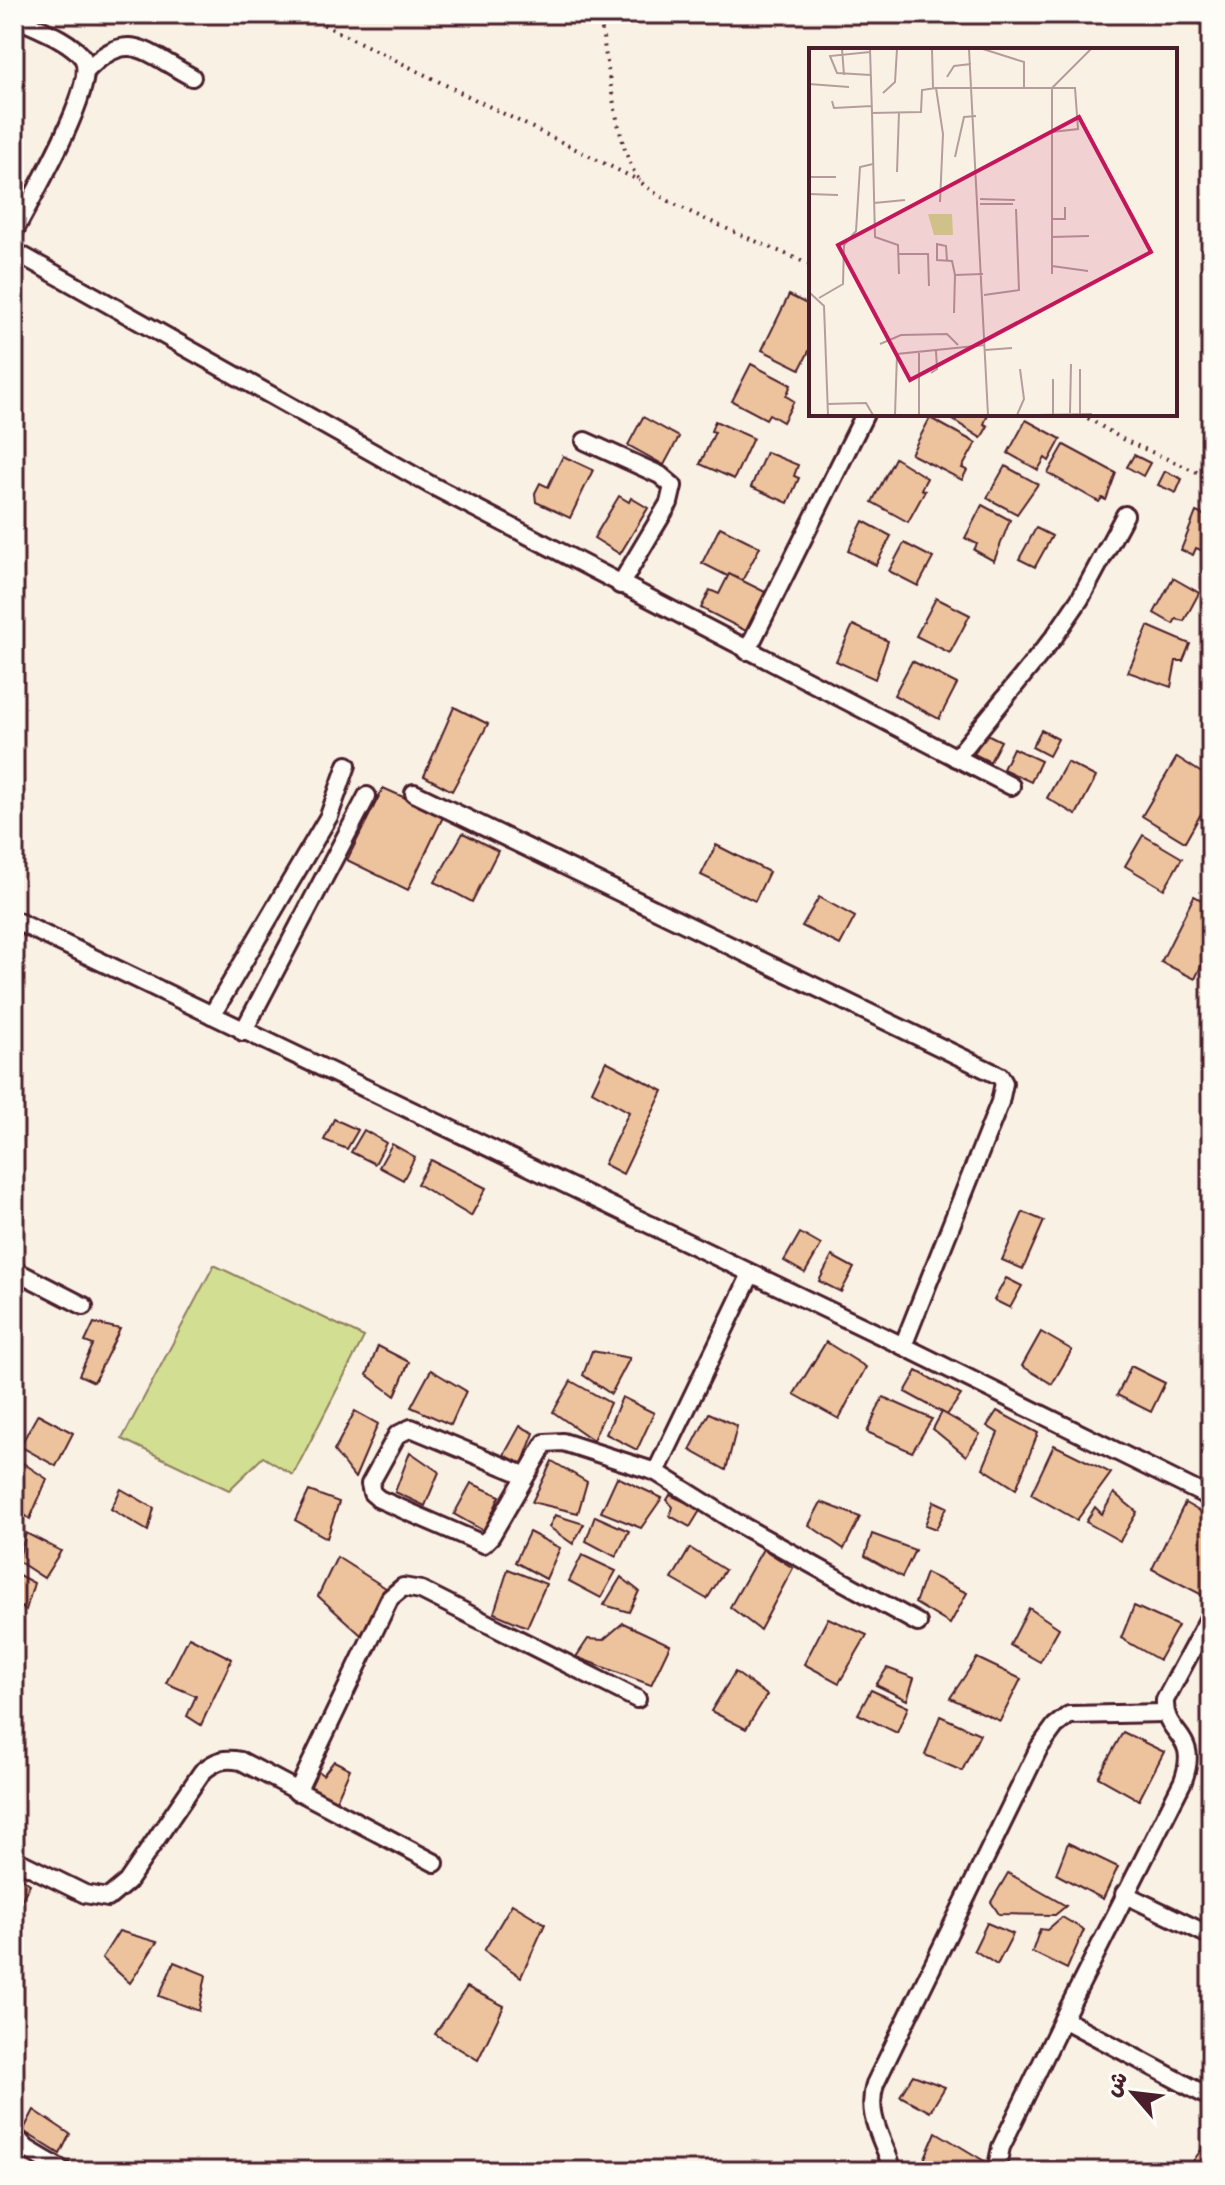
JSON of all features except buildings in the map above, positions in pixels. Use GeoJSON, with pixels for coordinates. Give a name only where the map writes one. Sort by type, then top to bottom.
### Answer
{"type":"FeatureCollection","features":[{"type":"Feature","properties":{"kind":"street"},"geometry":{"type":"LineString","coordinates":[[14,17],[66,44],[82,57],[87,70]]}},
{"type":"Feature","properties":{"kind":"street"},"geometry":{"type":"LineString","coordinates":[[14,232],[81,99],[87,70],[105,51],[119,45],[133,47],[192,77]]}},
{"type":"Feature","properties":{"kind":"street"},"geometry":{"type":"LineString","coordinates":[[14,251],[416,477],[1011,786]]}},
{"type":"Feature","properties":{"kind":"street"},"geometry":{"type":"LineString","coordinates":[[747,651],[864,416]]}},
{"type":"Feature","properties":{"kind":"street"},"geometry":{"type":"LineString","coordinates":[[585,441],[660,475],[673,486],[669,503],[620,585]]}},
{"type":"Feature","properties":{"kind":"street"},"geometry":{"type":"LineString","coordinates":[[956,758],[1054,637],[1080,599],[1125,515]]}},
{"type":"Feature","properties":{"kind":"street"},"geometry":{"type":"LineString","coordinates":[[212,1015],[329,816],[347,765]]}},
{"type":"Feature","properties":{"kind":"street"},"geometry":{"type":"LineString","coordinates":[[414,793],[1000,1076],[1004,1083],[1000,1102],[903,1346]]}},
{"type":"Feature","properties":{"kind":"street"},"geometry":{"type":"LineString","coordinates":[[243,1032],[367,796]]}},
{"type":"Feature","properties":{"kind":"street"},"geometry":{"type":"LineString","coordinates":[[14,920],[903,1346],[1211,1498]]}},
{"type":"Feature","properties":{"kind":"street"},"geometry":{"type":"LineString","coordinates":[[14,1270],[84,1306]]}},
{"type":"Feature","properties":{"kind":"street"},"geometry":{"type":"LineString","coordinates":[[656,1472],[751,1274]]}},
{"type":"Feature","properties":{"kind":"street"},"geometry":{"type":"LineString","coordinates":[[524,1475],[411,1428],[397,1435],[370,1484],[372,1493],[379,1499],[483,1544],[491,1536],[539,1449],[554,1440],[656,1472],[737,1523],[918,1623]]}},
{"type":"Feature","properties":{"kind":"street"},"geometry":{"type":"LineString","coordinates":[[297,1792],[390,1598],[403,1587],[421,1590],[637,1699]]}},
{"type":"Feature","properties":{"kind":"street"},"geometry":{"type":"LineString","coordinates":[[996,2171],[1001,2147],[1190,1762],[1188,1748],[1164,1713],[1165,1700],[1211,1614]]}},
{"type":"Feature","properties":{"kind":"street"},"geometry":{"type":"LineString","coordinates":[[893,2171],[874,2126],[871,2098],[875,2084],[1039,1748],[1055,1726],[1069,1715],[1164,1713]]}},
{"type":"Feature","properties":{"kind":"street"},"geometry":{"type":"LineString","coordinates":[[14,1859],[85,1894],[108,1898],[127,1882],[202,1772],[215,1761],[241,1761],[435,1863]]}},
{"type":"Feature","properties":{"kind":"street"},"geometry":{"type":"LineString","coordinates":[[1124,1894],[1211,1936]]}},
{"type":"Feature","properties":{"kind":"street"},"geometry":{"type":"LineString","coordinates":[[1063,2019],[1211,2098]]}},
{"type":"Feature","properties":{"kind":"street"},"geometry":{"type":"LineString","coordinates":[[14,2135],[27,2149],[64,2171]]}},
{"type":"Feature","properties":{"kind":"path"},"geometry":{"type":"LineString","coordinates":[[302,14],[640,181],[667,199],[809,264]]}},
{"type":"Feature","properties":{"kind":"path"},"geometry":{"type":"LineString","coordinates":[[599,14],[624,143],[640,181]]}},
{"type":"Feature","properties":{"kind":"path"},"geometry":{"type":"LineString","coordinates":[[1084,416],[1124,440],[1211,478]]}},
{"type":"Feature","properties":{"kind":"green space"},"geometry":{"type":"Polygon","coordinates":[[[214,1265],[364,1337],[293,1475],[263,1457],[229,1490],[122,1439],[214,1265]]]}}]}
